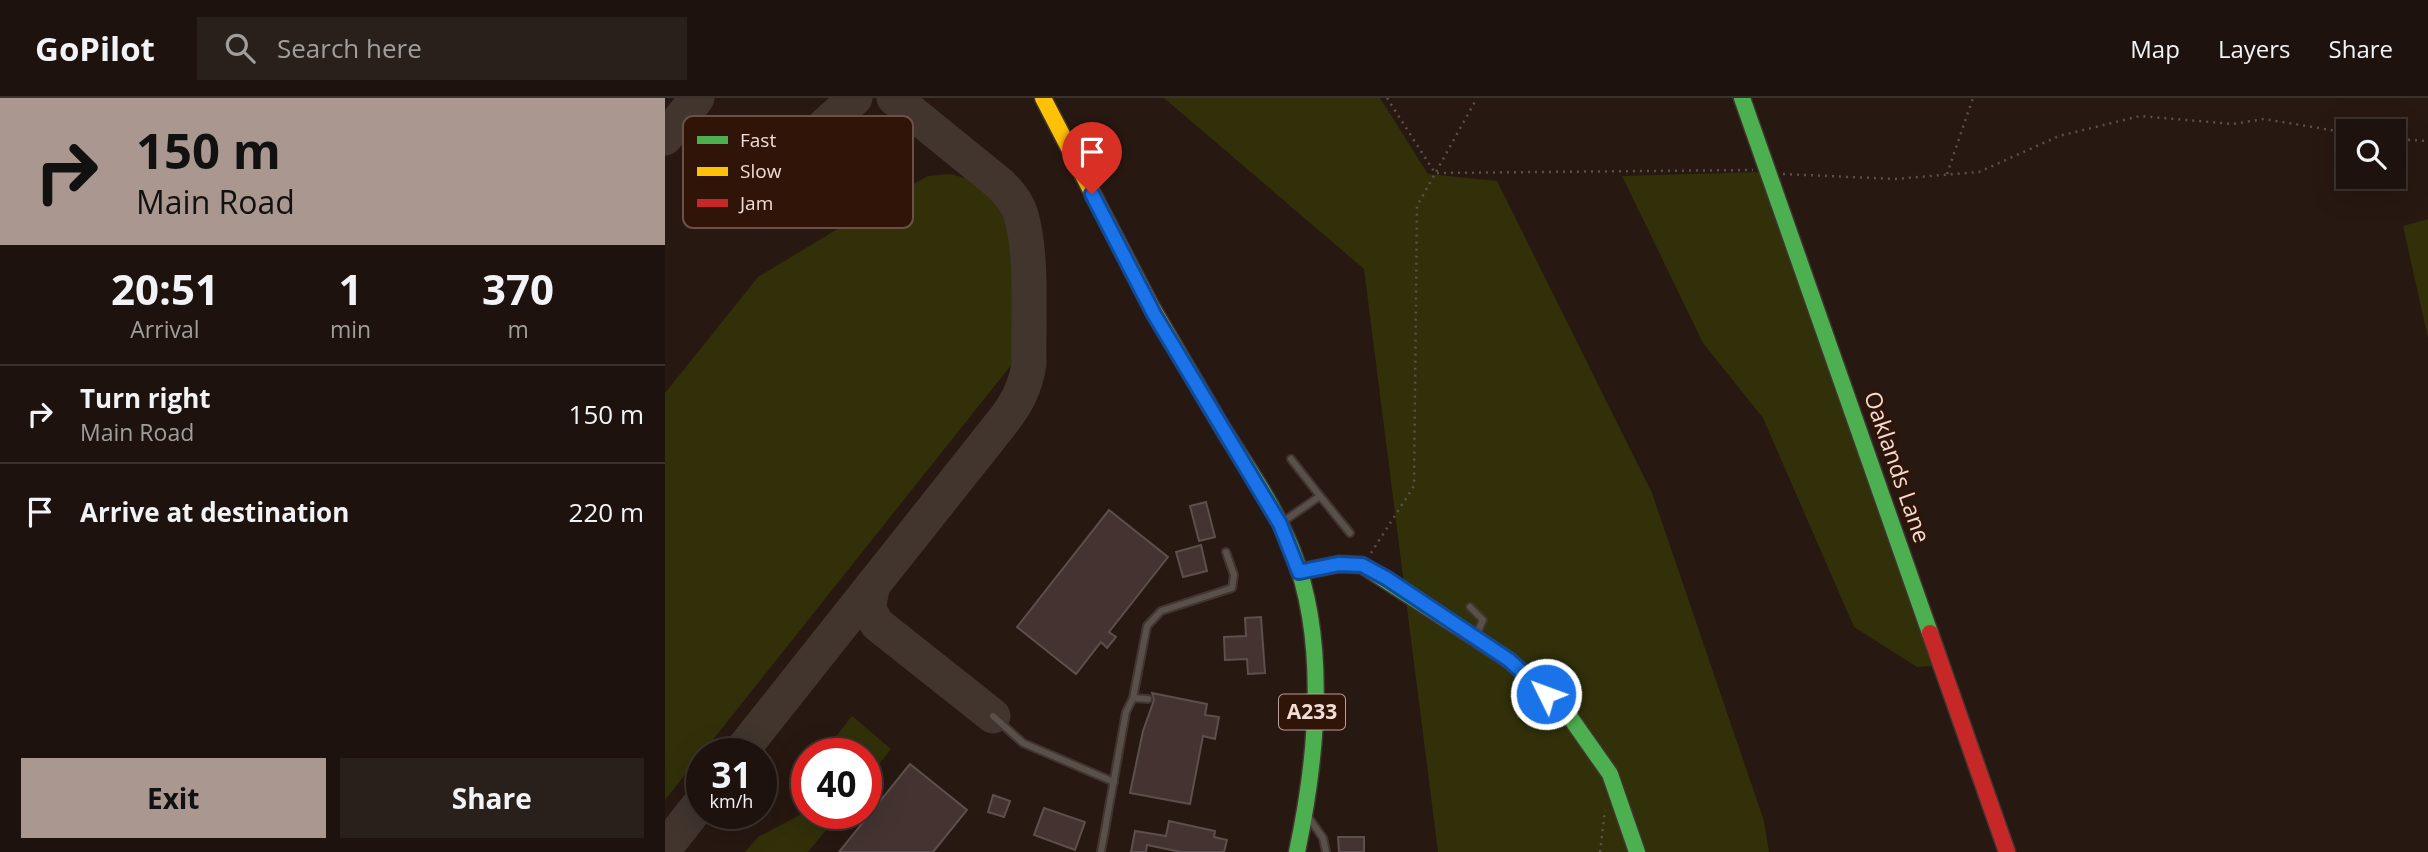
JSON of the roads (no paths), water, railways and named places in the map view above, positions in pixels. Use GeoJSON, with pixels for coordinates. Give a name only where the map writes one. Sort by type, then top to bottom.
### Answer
{"type":"FeatureCollection","features":[{"type":"Feature","properties":{"kind":"street","name":"A233"},"geometry":{"type":"LineString","coordinates":[[1042,98],[1154,314],[1280,524],[1299,572],[1311,635],[1312,711],[1306,814],[1297,852]]}},
{"type":"Feature","properties":{"kind":"street","name":"Oaklands Lane"},"geometry":{"type":"LineString","coordinates":[[1742,98],[1770,169],[2007,852]]}},
{"type":"Feature","properties":{"kind":"street"},"geometry":{"type":"LineString","coordinates":[[1299,572],[1339,564],[1362,565],[1509,660],[1565,710],[1610,774],[1637,852]]}},
{"type":"Feature","properties":{"kind":"lane"},"geometry":{"type":"LineString","coordinates":[[1291,459],[1350,533]]}},
{"type":"Feature","properties":{"kind":"lane"},"geometry":{"type":"LineString","coordinates":[[1280,524],[1320,496]]}},
{"type":"Feature","properties":{"kind":"lane"},"geometry":{"type":"LineString","coordinates":[[1101,852],[1126,712],[1133,698],[1147,626],[1161,611],[1232,588],[1234,575],[1226,552]]}},
{"type":"Feature","properties":{"kind":"lane"},"geometry":{"type":"LineString","coordinates":[[1470,607],[1483,620],[1475,637]]}},
{"type":"Feature","properties":{"kind":"lane"},"geometry":{"type":"LineString","coordinates":[[1133,698],[1148,699]]}},
{"type":"Feature","properties":{"kind":"lane"},"geometry":{"type":"LineString","coordinates":[[993,716],[1023,743],[1114,782]]}},
{"type":"Feature","properties":{"kind":"lane"},"geometry":{"type":"LineString","coordinates":[[1306,814],[1323,838],[1326,852]]}}]}
